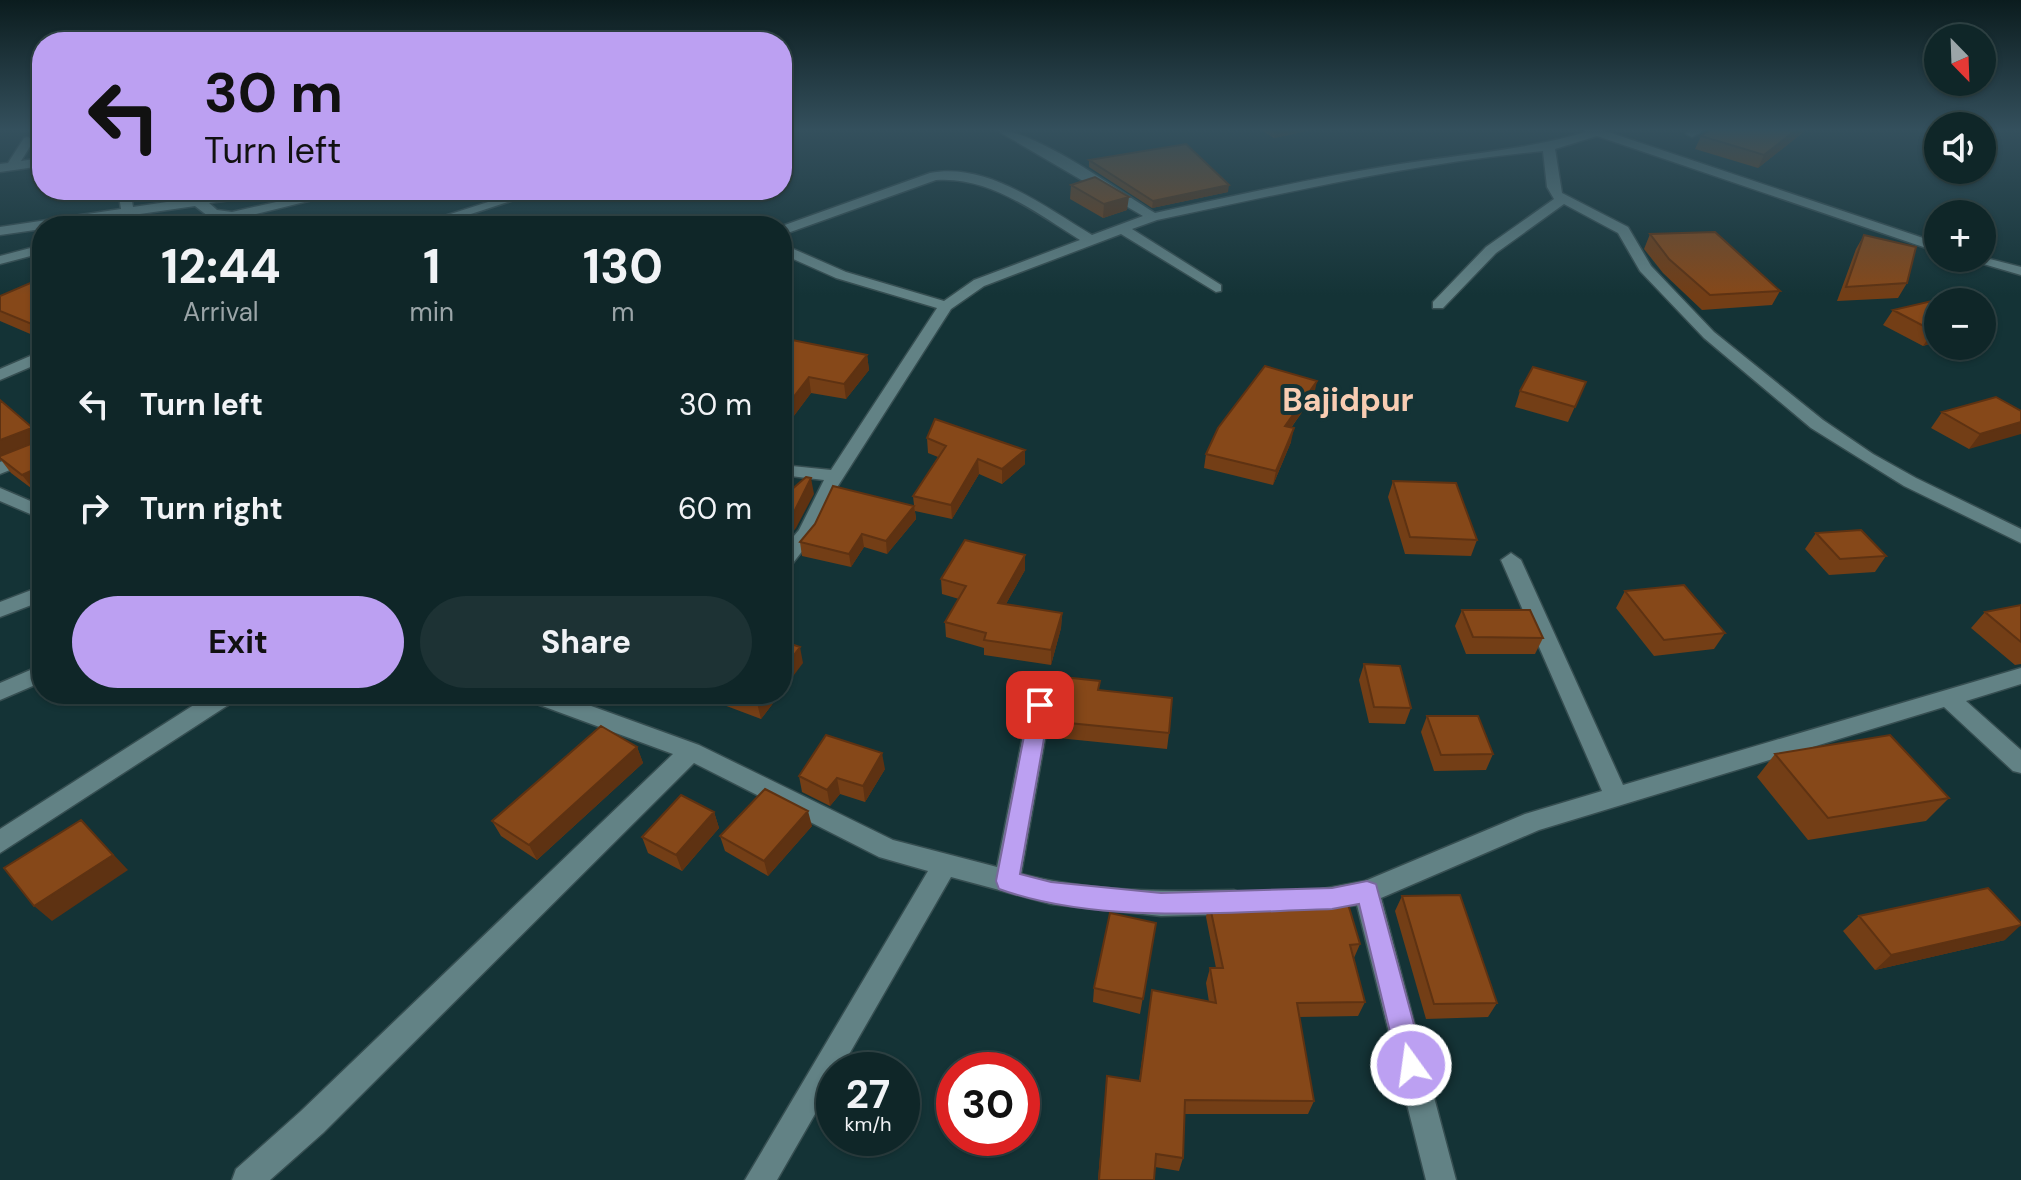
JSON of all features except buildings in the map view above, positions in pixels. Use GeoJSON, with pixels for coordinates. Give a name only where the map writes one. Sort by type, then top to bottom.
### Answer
{"type":"FeatureCollection","features":[{"type":"Feature","properties":{"kind":"street"},"geometry":{"type":"LineString","coordinates":[[792,227],[909,185]]}},
{"type":"Feature","properties":{"kind":"street"},"geometry":{"type":"LineString","coordinates":[[991,185],[1090,240]]}},
{"type":"Feature","properties":{"kind":"street"},"geometry":{"type":"LineString","coordinates":[[1100,185],[1153,217]]}},
{"type":"Feature","properties":{"kind":"street"},"geometry":{"type":"LineString","coordinates":[[792,551],[807,532],[836,476],[946,306],[979,283],[1153,217],[1304,185]]}},
{"type":"Feature","properties":{"kind":"street"},"geometry":{"type":"LineString","coordinates":[[1553,185],[1562,199],[1623,230],[1645,268],[1709,335],[1817,424],[1889,470],[2021,537]]}},
{"type":"Feature","properties":{"kind":"street"},"geometry":{"type":"LineString","coordinates":[[1753,185],[1924,243]]}},
{"type":"Feature","properties":{"kind":"street"},"geometry":{"type":"LineString","coordinates":[[1438,305],[1504,239],[1562,199]]}},
{"type":"Feature","properties":{"kind":"street"},"geometry":{"type":"LineString","coordinates":[[126,200],[128,213]]}},
{"type":"Feature","properties":{"kind":"street"},"geometry":{"type":"LineString","coordinates":[[107,216],[217,200]]}},
{"type":"Feature","properties":{"kind":"street"},"geometry":{"type":"LineString","coordinates":[[200,203],[213,213],[232,216],[303,200]]}},
{"type":"Feature","properties":{"kind":"street"},"geometry":{"type":"LineString","coordinates":[[453,216],[506,200]]}},
{"type":"Feature","properties":{"kind":"street"},"geometry":{"type":"LineString","coordinates":[[125,216],[128,213]]}},
{"type":"Feature","properties":{"kind":"street"},"geometry":{"type":"LineString","coordinates":[[0,231],[32,226]]}},
{"type":"Feature","properties":{"kind":"street"},"geometry":{"type":"LineString","coordinates":[[1121,228],[1216,288]]}},
{"type":"Feature","properties":{"kind":"street"},"geometry":{"type":"LineString","coordinates":[[0,260],[32,252]]}},
{"type":"Feature","properties":{"kind":"street"},"geometry":{"type":"LineString","coordinates":[[792,254],[845,275],[946,306]]}},
{"type":"Feature","properties":{"kind":"street"},"geometry":{"type":"LineString","coordinates":[[1996,265],[2021,271]]}},
{"type":"Feature","properties":{"kind":"street"},"geometry":{"type":"LineString","coordinates":[[0,375],[32,361]]}},
{"type":"Feature","properties":{"kind":"street"},"geometry":{"type":"LineString","coordinates":[[0,469],[32,455]]}},
{"type":"Feature","properties":{"kind":"street"},"geometry":{"type":"LineString","coordinates":[[792,471],[836,476]]}},
{"type":"Feature","properties":{"kind":"street"},"geometry":{"type":"LineString","coordinates":[[0,494],[32,508]]}},
{"type":"Feature","properties":{"kind":"street"},"geometry":{"type":"LineString","coordinates":[[1511,560],[1616,796]]}},
{"type":"Feature","properties":{"kind":"street"},"geometry":{"type":"LineString","coordinates":[[0,610],[32,597]]}},
{"type":"Feature","properties":{"kind":"street"},"geometry":{"type":"LineString","coordinates":[[1302,900],[1332,899],[1367,892],[1534,821],[2021,676]]}},
{"type":"Feature","properties":{"kind":"street"},"geometry":{"type":"LineString","coordinates":[[0,692],[32,678]]}},
{"type":"Feature","properties":{"kind":"street"},"geometry":{"type":"LineString","coordinates":[[1947,697],[2021,764]]}},
{"type":"Feature","properties":{"kind":"street"},"geometry":{"type":"LineString","coordinates":[[0,842],[213,704]]}},
{"type":"Feature","properties":{"kind":"street"},"geometry":{"type":"LineString","coordinates":[[577,704],[691,751],[888,849],[1051,893],[1161,904],[1256,902]]}},
{"type":"Feature","properties":{"kind":"street"},"geometry":{"type":"LineString","coordinates":[[1007,881],[1040,705]]}},
{"type":"Feature","properties":{"kind":"street"},"geometry":{"type":"LineString","coordinates":[[247,1180],[312,1122],[691,751]]}},
{"type":"Feature","properties":{"kind":"street"},"geometry":{"type":"LineString","coordinates":[[760,1180],[945,865]]}},
{"type":"Feature","properties":{"kind":"street"},"geometry":{"type":"LineString","coordinates":[[1367,892],[1441,1180]]}},
{"type":"Feature","properties":{"kind":"district","name":"Bajidpur"},"geometry":{"type":"Point","coordinates":[1348,400]}},
{"type":"Feature","properties":{"kind":"route"},"geometry":{"type":"LineString","coordinates":[[1040,705],[1007,881],[1051,893],[1161,904],[1332,899],[1367,892],[1411,1065]]}}]}
